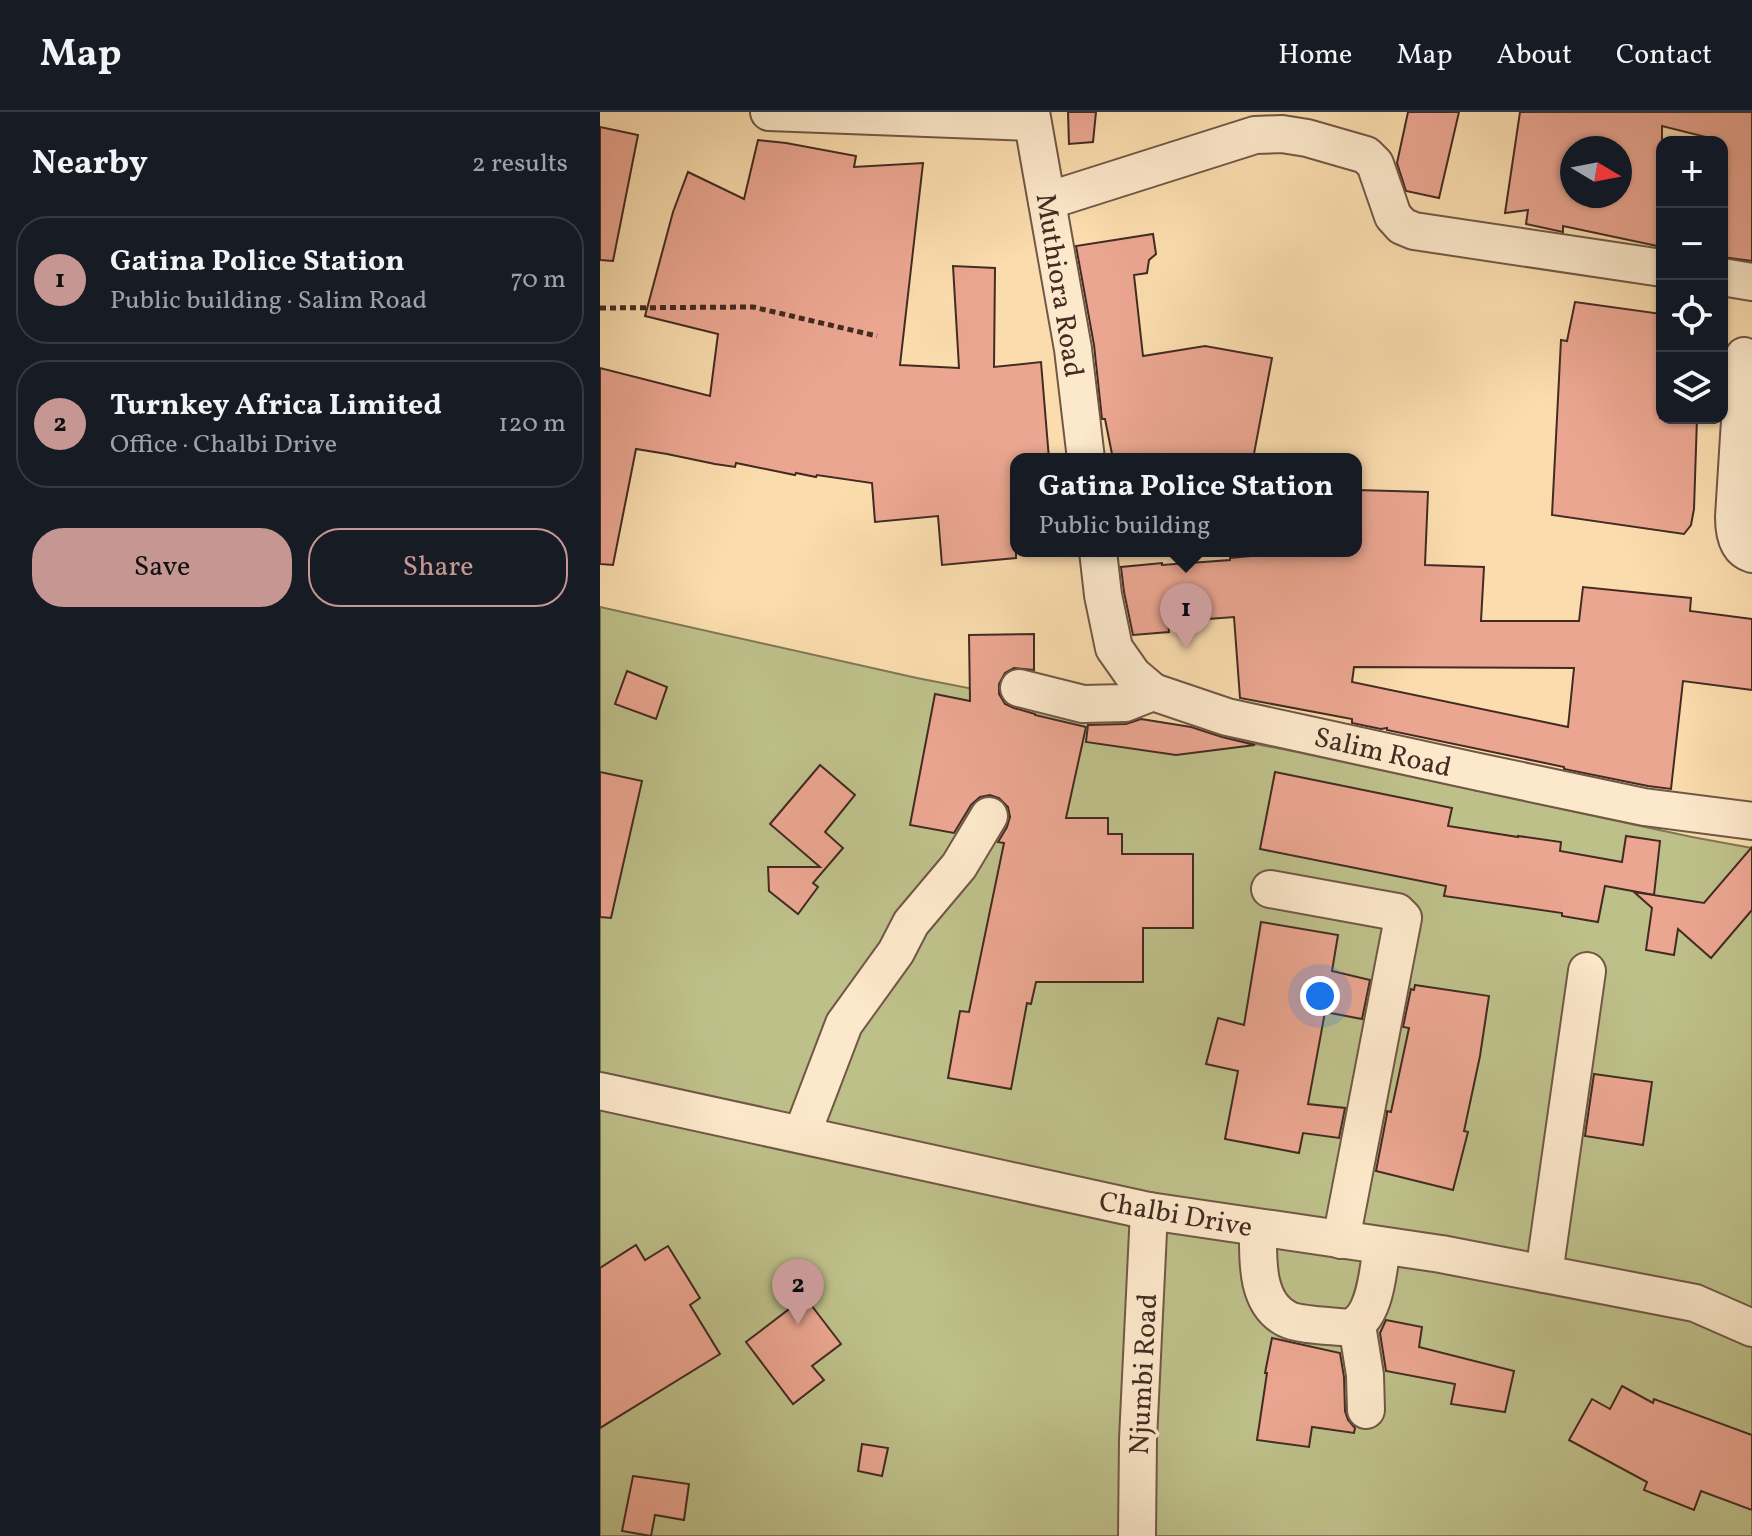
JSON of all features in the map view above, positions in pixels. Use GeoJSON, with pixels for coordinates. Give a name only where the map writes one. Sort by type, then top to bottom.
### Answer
{"type":"FeatureCollection","features":[{"type":"Feature","properties":{"kind":"street"},"geometry":{"type":"LineString","coordinates":[[769,112],[1032,117]]}},
{"type":"Feature","properties":{"kind":"street","name":"Muthiora Road"},"geometry":{"type":"LineString","coordinates":[[1032,117],[1073,349],[1085,453]]}},
{"type":"Feature","properties":{"kind":"street"},"geometry":{"type":"LineString","coordinates":[[1047,201],[1255,135],[1282,134],[1366,155],[1375,164],[1393,216],[1402,226],[1414,231],[1656,267]]}},
{"type":"Feature","properties":{"kind":"street"},"geometry":{"type":"LineString","coordinates":[[1728,278],[1752,282]]}},
{"type":"Feature","properties":{"kind":"street"},"geometry":{"type":"LineString","coordinates":[[1744,356],[1734,536],[1745,552],[1752,554]]}},
{"type":"Feature","properties":{"kind":"street"},"geometry":{"type":"LineString","coordinates":[[1019,688],[1083,704],[1125,703],[1153,692],[1133,675],[1114,648],[1099,557]]}},
{"type":"Feature","properties":{"kind":"street","name":"Salim Road"},"geometry":{"type":"LineString","coordinates":[[1153,692],[1227,717],[1479,772],[1644,807],[1752,821]]}},
{"type":"Feature","properties":{"kind":"street"},"geometry":{"type":"LineString","coordinates":[[802,1134],[844,1024],[896,952],[911,923],[959,866],[989,816]]}},
{"type":"Feature","properties":{"kind":"street"},"geometry":{"type":"LineString","coordinates":[[1270,889],[1397,912],[1403,918],[1341,1240]]}},
{"type":"Feature","properties":{"kind":"street"},"geometry":{"type":"LineString","coordinates":[[1544,1274],[1587,971]]}},
{"type":"Feature","properties":{"kind":"street","name":"Chalbi Drive"},"geometry":{"type":"LineString","coordinates":[[600,1091],[1149,1211],[1441,1254],[1695,1303],[1752,1328]]}},
{"type":"Feature","properties":{"kind":"street","name":"Njumbi Road"},"geometry":{"type":"LineString","coordinates":[[1137,1536],[1138,1439],[1149,1211]]}},
{"type":"Feature","properties":{"kind":"street"},"geometry":{"type":"LineString","coordinates":[[1258,1228],[1258,1258],[1265,1295],[1274,1309],[1288,1320],[1349,1328],[1357,1325],[1370,1306],[1382,1246]]}},
{"type":"Feature","properties":{"kind":"street"},"geometry":{"type":"LineString","coordinates":[[1357,1325],[1365,1375],[1366,1410]]}},
{"type":"Feature","properties":{"kind":"path"},"geometry":{"type":"LineString","coordinates":[[600,308],[753,307],[877,336]]}},
{"type":"Feature","properties":{"kind":"green space"},"geometry":{"type":"Polygon","coordinates":[[[600,607],[917,678],[1292,751],[1752,848],[1752,1536],[600,1536],[600,607]]]}},
{"type":"Feature","properties":{"kind":"building"},"geometry":{"type":"Polygon","coordinates":[[[1068,112],[1096,112],[1093,142],[1069,144],[1068,112]]]}},
{"type":"Feature","properties":{"kind":"building"},"geometry":{"type":"Polygon","coordinates":[[[1408,112],[1459,112],[1439,198],[1406,191],[1397,163],[1408,112]]]}},
{"type":"Feature","properties":{"kind":"building"},"geometry":{"type":"Polygon","coordinates":[[[1520,112],[1752,112],[1752,261],[1728,258],[1728,136],[1702,136],[1662,126],[1662,136],[1656,136],[1656,246],[1563,226],[1563,232],[1526,224],[1528,210],[1505,213],[1520,112]]]}},
{"type":"Feature","properties":{"kind":"building"},"geometry":{"type":"Polygon","coordinates":[[[600,127],[638,135],[613,261],[600,260],[600,127]]]}},
{"type":"Feature","properties":{"kind":"building"},"geometry":{"type":"Polygon","coordinates":[[[758,140],[856,156],[854,167],[923,163],[900,365],[959,368],[953,266],[995,268],[994,367],[1041,362],[1049,453],[1010,453],[1010,557],[1016,558],[942,565],[938,516],[875,522],[872,483],[795,475],[736,463],[735,467],[636,449],[613,565],[600,564],[600,368],[710,396],[718,334],[645,316],[673,212],[688,172],[744,199],[758,140]]]}},
{"type":"Feature","properties":{"kind":"building"},"geometry":{"type":"Polygon","coordinates":[[[1153,234],[1156,254],[1149,260],[1147,273],[1134,275],[1143,356],[1205,346],[1272,358],[1254,453],[1112,453],[1105,419],[1102,419],[1094,345],[1076,246],[1153,234]]]}},
{"type":"Feature","properties":{"kind":"building"},"geometry":{"type":"Polygon","coordinates":[[[1575,302],[1656,313],[1656,424],[1697,424],[1694,509],[1691,525],[1684,534],[1552,515],[1561,340],[1567,341],[1575,302]]]}},
{"type":"Feature","properties":{"kind":"building"},"geometry":{"type":"Polygon","coordinates":[[[1362,490],[1428,492],[1425,565],[1484,567],[1481,621],[1579,621],[1583,587],[1691,598],[1690,611],[1752,619],[1752,690],[1683,681],[1671,789],[1352,723],[1352,719],[1240,698],[1234,617],[1168,622],[1169,632],[1133,635],[1121,567],[1230,558],[1362,557],[1362,490]],[[1354,667],[1352,682],[1568,727],[1574,668],[1354,667]]]}},
{"type":"Feature","properties":{"kind":"building"},"geometry":{"type":"Polygon","coordinates":[[[1034,634],[1034,670],[1014,668],[1005,673],[999,684],[999,694],[1005,704],[1014,708],[1086,727],[1066,818],[1108,818],[1108,834],[1122,834],[1122,854],[1193,854],[1193,928],[1143,928],[1143,982],[1036,982],[1031,1004],[1027,1003],[1011,1089],[948,1078],[960,1011],[969,1012],[1004,843],[998,842],[1010,817],[1008,807],[999,798],[990,795],[980,797],[971,805],[954,833],[910,825],[935,694],[970,701],[969,635],[1034,634]]]}},
{"type":"Feature","properties":{"kind":"building"},"geometry":{"type":"Polygon","coordinates":[[[627,671],[667,687],[656,719],[615,704],[627,671]]]}},
{"type":"Feature","properties":{"kind":"building"},"geometry":{"type":"Polygon","coordinates":[[[1141,719],[1191,727],[1255,745],[1176,755],[1086,742],[1088,725],[1126,724],[1141,719]]]}},
{"type":"Feature","properties":{"kind":"building"},"geometry":{"type":"Polygon","coordinates":[[[820,765],[855,795],[825,832],[843,848],[813,883],[818,887],[798,914],[769,891],[768,867],[820,867],[770,824],[820,765]]]}},
{"type":"Feature","properties":{"kind":"building"},"geometry":{"type":"Polygon","coordinates":[[[600,772],[642,781],[611,918],[600,917],[600,772]]]}},
{"type":"Feature","properties":{"kind":"building"},"geometry":{"type":"Polygon","coordinates":[[[1275,772],[1452,808],[1448,826],[1561,842],[1560,851],[1622,862],[1626,836],[1660,841],[1654,895],[1605,886],[1598,922],[1562,916],[1562,913],[1444,896],[1446,886],[1260,849],[1275,772]]]}},
{"type":"Feature","properties":{"kind":"building"},"geometry":{"type":"Polygon","coordinates":[[[1752,847],[1752,910],[1711,958],[1678,929],[1674,955],[1646,950],[1652,908],[1634,892],[1704,903],[1752,847]]]}},
{"type":"Feature","properties":{"kind":"building"},"geometry":{"type":"Polygon","coordinates":[[[1261,922],[1338,935],[1332,971],[1370,980],[1362,1019],[1325,1012],[1308,1104],[1345,1108],[1339,1138],[1303,1133],[1299,1153],[1225,1139],[1238,1071],[1206,1064],[1218,1018],[1244,1025],[1261,922]]]}},
{"type":"Feature","properties":{"kind":"building"},"geometry":{"type":"Polygon","coordinates":[[[1415,985],[1489,996],[1464,1131],[1468,1132],[1453,1190],[1376,1171],[1387,1111],[1391,1112],[1409,1028],[1403,1027],[1411,989],[1414,990],[1415,985]]]}},
{"type":"Feature","properties":{"kind":"building"},"geometry":{"type":"Polygon","coordinates":[[[1594,1074],[1652,1082],[1643,1145],[1585,1136],[1594,1074]]]}},
{"type":"Feature","properties":{"kind":"building"},"geometry":{"type":"Polygon","coordinates":[[[636,1245],[645,1260],[668,1246],[700,1298],[690,1305],[720,1354],[600,1428],[600,1268],[636,1245]]]}},
{"type":"Feature","properties":{"kind":"building"},"geometry":{"type":"Polygon","coordinates":[[[805,1297],[841,1344],[812,1366],[824,1380],[793,1404],[746,1342],[805,1297]]]}},
{"type":"Feature","properties":{"kind":"building"},"geometry":{"type":"Polygon","coordinates":[[[1386,1320],[1422,1327],[1419,1347],[1514,1371],[1505,1412],[1451,1404],[1455,1384],[1386,1371],[1380,1333],[1386,1320]]]}},
{"type":"Feature","properties":{"kind":"building"},"geometry":{"type":"Polygon","coordinates":[[[1272,1338],[1340,1353],[1345,1411],[1355,1428],[1354,1433],[1312,1427],[1309,1447],[1257,1440],[1272,1338]]]}},
{"type":"Feature","properties":{"kind":"building"},"geometry":{"type":"Polygon","coordinates":[[[1622,1386],[1653,1403],[1654,1399],[1752,1435],[1752,1510],[1701,1491],[1694,1510],[1644,1490],[1647,1482],[1569,1440],[1592,1399],[1610,1409],[1622,1386]]]}},
{"type":"Feature","properties":{"kind":"building"},"geometry":{"type":"Polygon","coordinates":[[[862,1444],[888,1448],[882,1476],[858,1471],[862,1444]]]}},
{"type":"Feature","properties":{"kind":"building"},"geometry":{"type":"Polygon","coordinates":[[[633,1476],[689,1484],[684,1520],[655,1515],[651,1536],[622,1531],[633,1476]]]}},
{"type":"Feature","properties":{"kind":"place","name":"Gatina Police Station"},"geometry":{"type":"Point","coordinates":[1186,649]}},
{"type":"Feature","properties":{"kind":"place","name":"Turnkey Africa Limited"},"geometry":{"type":"Point","coordinates":[798,1325]}}]}
